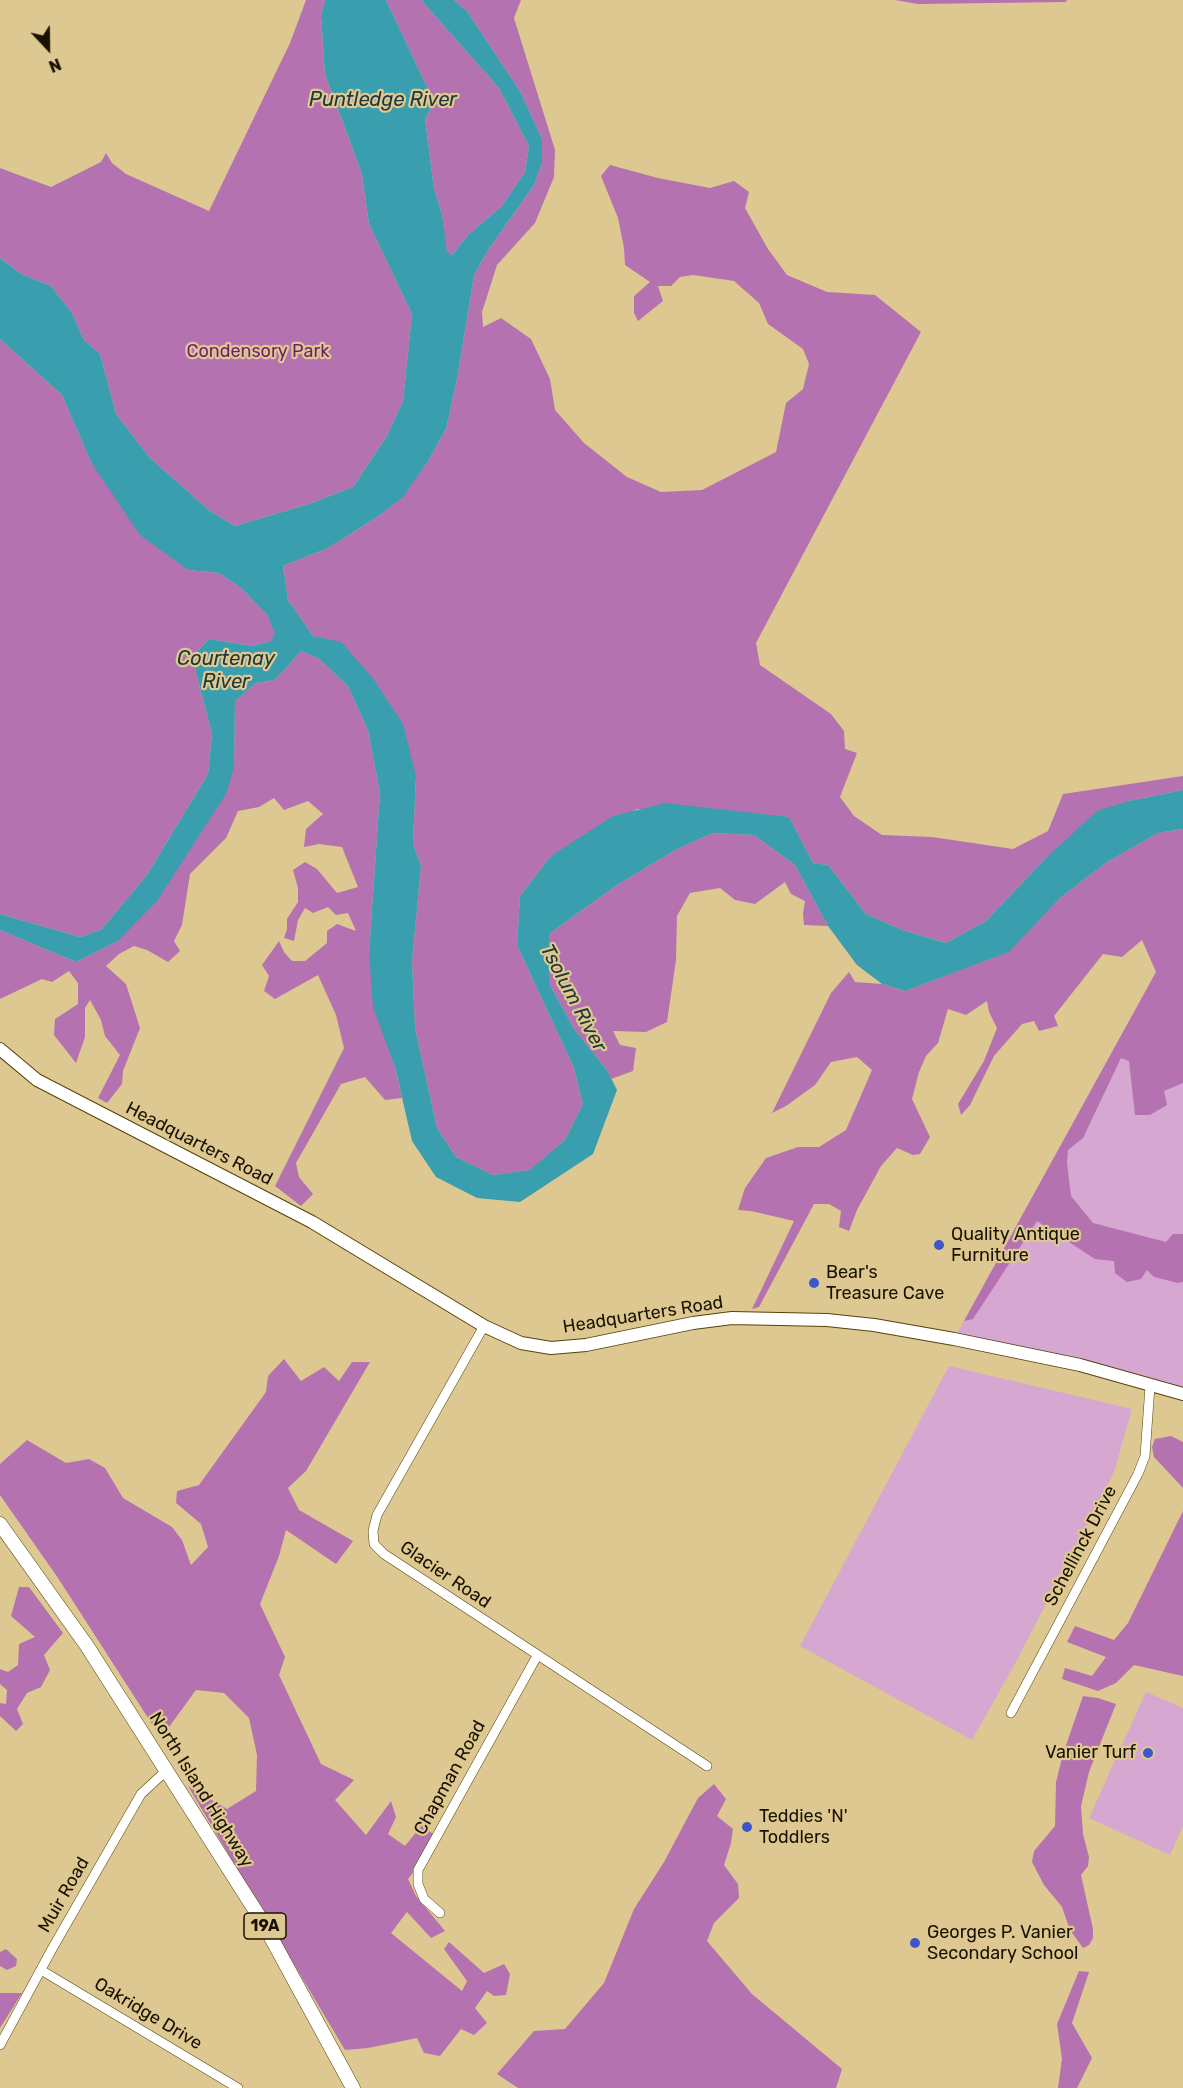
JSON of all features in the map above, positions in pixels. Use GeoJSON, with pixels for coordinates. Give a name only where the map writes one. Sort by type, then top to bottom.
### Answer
{"type":"FeatureCollection","features":[{"type":"Feature","properties":{"kind":"main road","name":"Headquarters Road"},"geometry":{"type":"LineString","coordinates":[[0,1049],[37,1080],[312,1222],[484,1326],[521,1343],[551,1348],[586,1345],[693,1323],[732,1318],[827,1320],[874,1325],[954,1339],[1080,1365],[1183,1394]]}},
{"type":"Feature","properties":{"kind":"main road","name":"North Island Highway"},"geometry":{"type":"LineString","coordinates":[[0,1524],[87,1646],[167,1770],[262,1922],[353,2088]]}},
{"type":"Feature","properties":{"kind":"street","name":"Glacier Road"},"geometry":{"type":"LineString","coordinates":[[484,1326],[377,1515],[373,1531],[374,1544],[384,1554],[707,1766]]}},
{"type":"Feature","properties":{"kind":"street","name":"Schellinck Drive"},"geometry":{"type":"LineString","coordinates":[[1011,1713],[1138,1474],[1145,1456],[1150,1386]]}},
{"type":"Feature","properties":{"kind":"street","name":"Chapman Road"},"geometry":{"type":"LineString","coordinates":[[440,1913],[424,1899],[418,1884],[418,1870],[537,1656]]}},
{"type":"Feature","properties":{"kind":"street","name":"Muir Road"},"geometry":{"type":"LineString","coordinates":[[0,2045],[141,1794],[167,1770]]}},
{"type":"Feature","properties":{"kind":"street","name":"Oakridge Drive"},"geometry":{"type":"LineString","coordinates":[[41,1970],[238,2088]]}},
{"type":"Feature","properties":{"kind":"shaded area"},"geometry":{"type":"Polygon","coordinates":[[[1183,923],[1183,1394],[954,1339],[1183,923]]]}},
{"type":"Feature","properties":{"kind":"shaded area"},"geometry":{"type":"Polygon","coordinates":[[[949,1366],[1132,1409],[1114,1472],[1017,1660],[972,1740],[800,1646],[949,1366]]]}},
{"type":"Feature","properties":{"kind":"shaded area","name":"Vanier Turf"},"geometry":{"type":"Polygon","coordinates":[[[1146,1692],[1183,1708],[1183,1826],[1170,1855],[1089,1818],[1146,1692]]]}},
{"type":"Feature","properties":{"kind":"green space","name":"Condensory Park"},"geometry":{"type":"Polygon","coordinates":[[[306,0],[325,0],[321,16],[325,74],[362,174],[369,224],[412,314],[403,401],[387,436],[353,487],[309,504],[235,526],[210,511],[150,458],[116,414],[100,354],[84,340],[72,313],[51,286],[21,274],[0,258],[0,168],[51,187],[101,162],[106,153],[112,163],[126,174],[209,211],[290,43],[306,0]]]}},
{"type":"Feature","properties":{"kind":"green space"},"geometry":{"type":"Polygon","coordinates":[[[386,0],[421,0],[499,88],[529,146],[525,172],[502,206],[469,234],[452,255],[446,252],[442,214],[434,189],[425,119],[434,102],[386,0]]]}},
{"type":"Feature","properties":{"kind":"green space"},"geometry":{"type":"Polygon","coordinates":[[[454,0],[521,0],[514,18],[555,150],[554,177],[535,223],[497,265],[482,312],[483,327],[501,318],[531,339],[550,379],[555,410],[584,443],[627,477],[661,492],[702,490],[776,452],[786,403],[803,389],[809,364],[803,349],[768,324],[759,303],[734,281],[693,275],[680,277],[671,286],[658,286],[663,301],[638,321],[634,313],[634,296],[650,282],[625,265],[618,218],[601,176],[610,165],[658,178],[710,188],[734,181],[749,192],[745,208],[768,249],[787,275],[827,292],[875,295],[921,332],[756,643],[760,665],[831,714],[844,731],[845,749],[857,753],[840,797],[854,816],[882,835],[932,837],[1013,849],[1048,831],[1063,794],[1183,776],[1183,790],[1129,801],[1045,859],[986,921],[946,943],[902,930],[866,914],[828,865],[813,863],[789,817],[637,809],[551,856],[520,896],[517,945],[574,1068],[583,1104],[565,1140],[531,1170],[493,1175],[456,1157],[437,1128],[415,1028],[412,961],[421,866],[413,844],[416,776],[341,643],[313,636],[288,600],[283,566],[328,548],[377,517],[402,497],[428,461],[446,429],[457,379],[474,275],[488,250],[534,185],[542,163],[542,139],[521,93],[467,11],[454,0]]]}},
{"type":"Feature","properties":{"kind":"green space"},"geometry":{"type":"Polygon","coordinates":[[[895,0],[1067,0],[1066,2],[918,4],[895,0]]]}},
{"type":"Feature","properties":{"kind":"green space"},"geometry":{"type":"Polygon","coordinates":[[[0,339],[62,395],[91,462],[188,570],[219,573],[241,588],[268,616],[276,634],[271,641],[252,646],[209,639],[192,657],[212,734],[208,774],[147,875],[101,930],[80,937],[0,914],[0,339]]]}},
{"type":"Feature","properties":{"kind":"green space"},"geometry":{"type":"Polygon","coordinates":[[[301,651],[318,658],[348,686],[368,730],[380,793],[369,953],[402,1098],[385,1100],[365,1077],[341,1084],[296,1163],[299,1177],[313,1194],[301,1206],[275,1186],[344,1048],[336,1015],[318,975],[275,999],[264,991],[269,976],[262,965],[279,941],[284,952],[292,961],[305,961],[327,943],[327,931],[337,924],[356,931],[348,913],[336,915],[328,907],[313,913],[305,908],[298,920],[294,941],[284,938],[287,919],[298,902],[298,888],[293,870],[305,862],[317,869],[337,893],[358,887],[342,847],[319,844],[304,847],[306,829],[323,814],[308,801],[284,810],[274,798],[259,807],[238,811],[226,838],[190,874],[182,925],[174,941],[180,951],[168,962],[147,950],[134,946],[119,954],[106,966],[126,984],[140,1028],[123,1071],[122,1084],[107,1103],[98,1098],[120,1055],[105,1036],[101,1020],[90,1000],[85,1008],[85,1037],[76,1063],[54,1035],[55,1019],[78,1004],[78,983],[69,971],[52,982],[42,979],[0,999],[0,930],[76,962],[118,941],[234,767],[235,701],[256,683],[275,680],[301,651]]]}},
{"type":"Feature","properties":{"kind":"green space"},"geometry":{"type":"Polygon","coordinates":[[[1183,829],[1183,1083],[1164,1091],[1167,1105],[1150,1115],[1135,1115],[1129,1061],[1121,1058],[1083,1138],[1068,1150],[1067,1163],[1071,1196],[1093,1223],[1166,1242],[1173,1234],[1183,1234],[1183,1282],[1178,1283],[1154,1277],[1147,1270],[1141,1279],[1127,1282],[1115,1273],[1114,1261],[1095,1259],[1037,1221],[973,1319],[964,1321],[1156,972],[1142,940],[1122,957],[1103,954],[1054,1016],[1058,1026],[1039,1031],[1034,1021],[1022,1024],[994,1056],[970,1105],[961,1115],[958,1104],[984,1061],[997,1028],[989,1012],[987,1001],[966,1015],[948,1009],[938,1043],[926,1056],[919,1072],[912,1099],[930,1137],[920,1154],[913,1155],[897,1148],[881,1166],[857,1210],[849,1231],[839,1227],[841,1211],[829,1204],[814,1204],[759,1307],[752,1309],[794,1221],[738,1210],[745,1188],[766,1158],[798,1147],[819,1147],[846,1130],[872,1070],[857,1057],[831,1062],[815,1085],[772,1113],[831,993],[849,972],[855,982],[882,984],[905,991],[1008,952],[1060,898],[1107,862],[1158,833],[1183,829]]]}},
{"type":"Feature","properties":{"kind":"green space"},"geometry":{"type":"Polygon","coordinates":[[[713,833],[754,835],[795,865],[828,926],[804,925],[805,901],[791,894],[785,882],[755,904],[735,900],[720,888],[690,893],[677,916],[676,960],[667,1022],[646,1032],[613,1031],[620,1045],[636,1048],[633,1071],[611,1079],[607,1070],[574,1029],[549,983],[549,934],[617,885],[677,849],[713,833]]]}},
{"type":"Feature","properties":{"kind":"green space"},"geometry":{"type":"Polygon","coordinates":[[[284,1359],[301,1381],[324,1367],[339,1381],[352,1362],[370,1362],[306,1471],[288,1488],[299,1510],[353,1541],[336,1564],[286,1530],[279,1556],[260,1604],[285,1657],[279,1675],[321,1764],[354,1780],[335,1800],[366,1835],[391,1801],[396,1817],[388,1834],[405,1846],[422,1825],[433,1834],[419,1865],[408,1879],[416,1896],[445,1931],[431,1938],[407,1912],[391,1933],[462,1991],[467,1981],[444,1949],[449,1942],[484,1973],[504,1964],[510,1974],[506,1995],[494,1996],[487,1991],[475,2008],[487,2023],[474,2035],[461,2029],[440,2056],[424,2053],[417,2038],[368,2048],[345,2050],[188,1786],[227,1809],[256,1791],[257,1755],[249,1718],[224,1693],[196,1690],[161,1738],[58,1578],[0,1495],[0,1464],[27,1440],[66,1463],[89,1459],[105,1468],[123,1498],[172,1527],[182,1540],[191,1565],[208,1547],[201,1524],[176,1503],[177,1491],[199,1485],[266,1392],[268,1376],[284,1359]]]}},
{"type":"Feature","properties":{"kind":"green space"},"geometry":{"type":"Polygon","coordinates":[[[1171,1436],[1183,1442],[1183,1488],[1154,1457],[1152,1447],[1155,1439],[1171,1436]]]}},
{"type":"Feature","properties":{"kind":"green space"},"geometry":{"type":"Polygon","coordinates":[[[1183,1511],[1183,1676],[1134,1665],[1116,1683],[1098,1691],[1062,1679],[1065,1668],[1092,1676],[1106,1657],[1067,1642],[1075,1626],[1114,1640],[1128,1623],[1183,1511]]]}},
{"type":"Feature","properties":{"kind":"green space"},"geometry":{"type":"Polygon","coordinates":[[[19,1587],[29,1587],[63,1633],[44,1655],[50,1670],[41,1687],[27,1693],[17,1709],[23,1724],[16,1731],[0,1716],[0,1703],[6,1704],[7,1690],[0,1684],[0,1669],[8,1672],[18,1665],[19,1644],[35,1637],[11,1616],[19,1587]]]}},
{"type":"Feature","properties":{"kind":"green space"},"geometry":{"type":"Polygon","coordinates":[[[1083,1696],[1116,1704],[1089,1772],[1081,1806],[1083,1834],[1089,1857],[1088,1866],[1081,1875],[1093,1929],[1093,1938],[1089,1945],[1083,1948],[1070,1930],[1062,1907],[1044,1885],[1032,1862],[1034,1851],[1055,1826],[1056,1782],[1083,1696]]]}},
{"type":"Feature","properties":{"kind":"green space"},"geometry":{"type":"Polygon","coordinates":[[[714,1784],[726,1799],[717,1816],[733,1829],[724,1865],[738,1884],[739,1898],[714,1923],[707,1941],[752,1994],[842,2069],[836,2088],[518,2088],[497,2074],[534,2031],[565,2029],[604,1983],[634,1909],[664,1862],[698,1798],[714,1784]]]}},
{"type":"Feature","properties":{"kind":"green space"},"geometry":{"type":"Polygon","coordinates":[[[6,1949],[17,1959],[16,1966],[7,1970],[0,1966],[0,1952],[6,1949]]]}},
{"type":"Feature","properties":{"kind":"green space"},"geometry":{"type":"Polygon","coordinates":[[[1079,1971],[1089,1972],[1072,2023],[1092,2058],[1077,2088],[1058,2088],[1062,2059],[1057,2024],[1079,1971]]]}},
{"type":"Feature","properties":{"kind":"green space"},"geometry":{"type":"Polygon","coordinates":[[[0,1993],[22,1993],[0,2028],[0,1993]]]}},
{"type":"Feature","properties":{"kind":"water","name":"Tsolum River"},"geometry":{"type":"Polygon","coordinates":[[[325,0],[386,0],[434,102],[425,119],[434,189],[442,214],[447,252],[452,255],[469,234],[502,206],[525,172],[529,146],[499,88],[421,0],[454,0],[467,11],[521,93],[542,139],[542,163],[534,185],[488,250],[474,275],[457,379],[446,429],[428,461],[403,497],[377,517],[328,548],[283,566],[288,600],[313,636],[341,642],[372,677],[403,724],[416,776],[413,844],[421,866],[412,961],[415,1028],[437,1128],[456,1157],[493,1175],[530,1170],[565,1140],[583,1104],[574,1068],[517,945],[520,896],[551,856],[613,816],[665,803],[789,817],[813,863],[828,865],[866,914],[902,930],[946,943],[986,921],[1045,859],[1097,811],[1129,801],[1183,790],[1183,829],[1158,833],[1107,862],[1060,898],[1009,952],[905,991],[882,984],[857,965],[828,926],[795,865],[754,835],[713,833],[677,849],[617,885],[549,934],[549,983],[574,1029],[607,1070],[617,1090],[593,1154],[520,1202],[477,1198],[436,1177],[412,1141],[395,1067],[373,1007],[369,953],[380,793],[368,730],[348,686],[318,658],[301,651],[275,680],[256,683],[235,701],[234,767],[226,794],[157,901],[118,941],[76,962],[0,930],[0,914],[80,937],[101,930],[147,875],[208,774],[212,734],[192,657],[209,639],[252,646],[271,641],[275,634],[268,616],[241,588],[219,573],[188,570],[140,535],[91,462],[62,395],[0,339],[0,258],[21,274],[51,286],[72,313],[84,340],[100,354],[116,414],[150,458],[210,511],[235,526],[309,504],[353,487],[387,436],[403,401],[412,314],[369,224],[362,174],[325,74],[321,16],[325,0]]]}},
{"type":"Feature","properties":{"kind":"place","name":"Quality Antique Furniture"},"geometry":{"type":"Point","coordinates":[939,1245]}},
{"type":"Feature","properties":{"kind":"place","name":"Bear's Treasure Cave"},"geometry":{"type":"Point","coordinates":[814,1283]}},
{"type":"Feature","properties":{"kind":"place","name":"Vanier Turf"},"geometry":{"type":"Point","coordinates":[1148,1753]}},
{"type":"Feature","properties":{"kind":"place","name":"Teddies 'N' Toddlers"},"geometry":{"type":"Point","coordinates":[747,1827]}},
{"type":"Feature","properties":{"kind":"place","name":"Georges P. Vanier Secondary School"},"geometry":{"type":"Point","coordinates":[915,1943]}},
{"type":"Feature","properties":{"kind":"water label","name":"Puntledge River"},"geometry":{"type":"Point","coordinates":[383,100]}},
{"type":"Feature","properties":{"kind":"water label","name":"Courtenay River"},"geometry":{"type":"Point","coordinates":[226,670]}}]}
